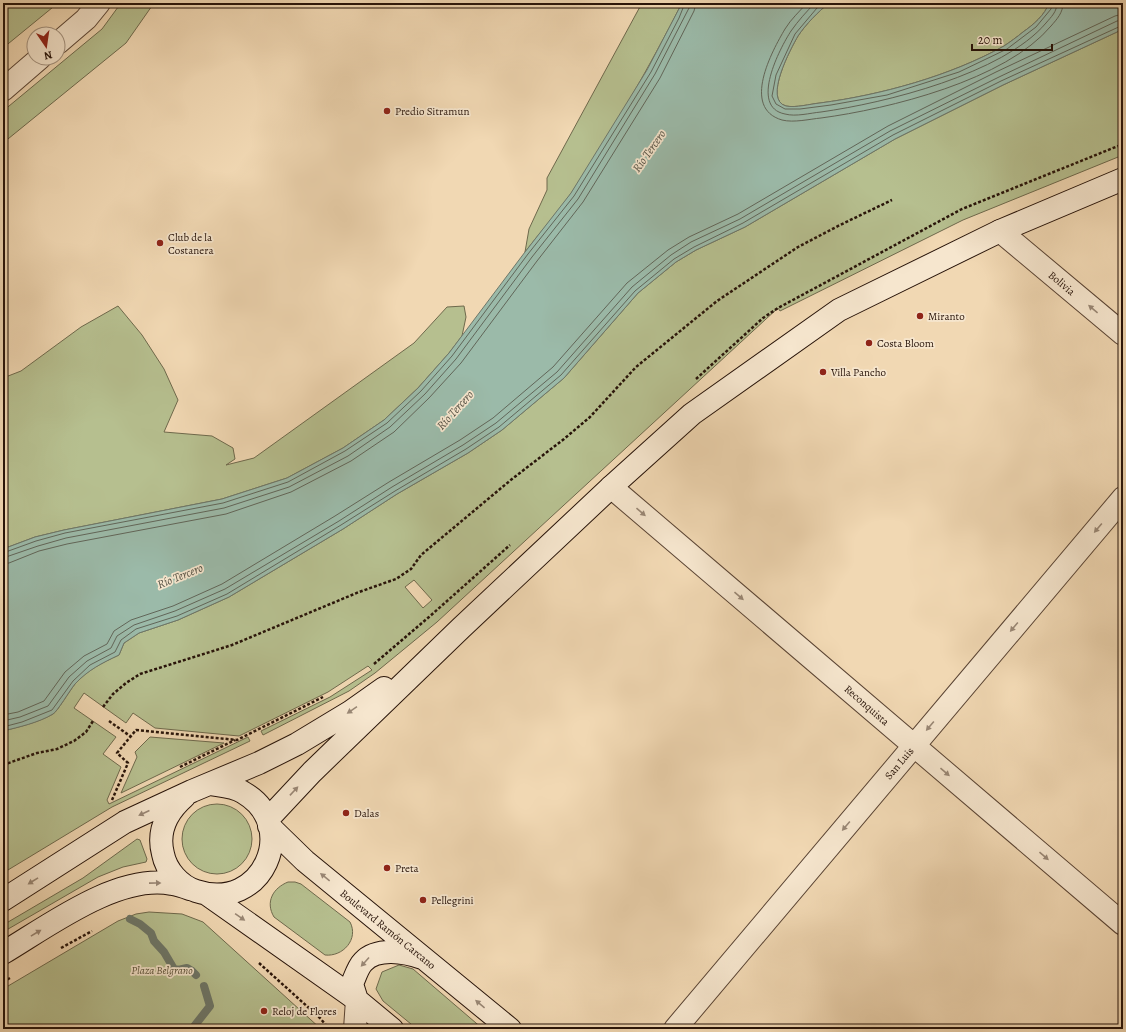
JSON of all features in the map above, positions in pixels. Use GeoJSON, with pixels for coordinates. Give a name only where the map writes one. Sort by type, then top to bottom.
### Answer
{"type":"FeatureCollection","features":[{"type":"Feature","properties":{"kind":"main road"},"geometry":{"type":"LineString","coordinates":[[66,36],[86,19],[99,3]]}},
{"type":"Feature","properties":{"kind":"main road"},"geometry":{"type":"LineString","coordinates":[[3,90],[31,66]]}},
{"type":"Feature","properties":{"kind":"main road"},"geometry":{"type":"LineString","coordinates":[[269,823],[312,772],[461,628],[611,487],[692,414],[839,310],[1000,231],[1123,179]]}},
{"type":"Feature","properties":{"kind":"main road","name":"Bolivia"},"geometry":{"type":"LineString","coordinates":[[1000,231],[1123,334]]}},
{"type":"Feature","properties":{"kind":"main road","name":"Reconquista"},"geometry":{"type":"LineString","coordinates":[[611,487],[1123,924]]}},
{"type":"Feature","properties":{"kind":"main road","name":"San Luis"},"geometry":{"type":"LineString","coordinates":[[675,1029],[1123,498]]}},
{"type":"Feature","properties":{"kind":"main road"},"geometry":{"type":"LineString","coordinates":[[3,900],[126,822],[259,763],[308,738],[350,712],[401,676],[461,628]]}},
{"type":"Feature","properties":{"kind":"main road"},"geometry":{"type":"LineString","coordinates":[[3,953],[93,900],[135,885],[171,883],[199,892],[226,895],[243,888],[258,877],[267,862],[271,844],[269,823],[258,804],[244,793],[227,786],[201,788],[181,800],[169,814],[163,824],[161,840],[163,854],[169,868],[178,880],[199,892],[357,1000],[392,1029]]}},
{"type":"Feature","properties":{"kind":"main road","name":"Boulevard Ramón Carcano"},"geometry":{"type":"LineString","coordinates":[[269,823],[305,860],[510,1029]]}},
{"type":"Feature","properties":{"kind":"main road"},"geometry":{"type":"LineString","coordinates":[[355,1029],[357,1000],[352,984],[363,962],[375,953],[406,952],[427,960]]}},
{"type":"Feature","properties":{"kind":"path"},"geometry":{"type":"LineString","coordinates":[[103,707],[126,683],[140,674],[232,645],[359,592],[396,579],[405,574],[421,555],[512,480],[564,440],[590,417],[636,367],[717,301],[798,247],[892,200]]}},
{"type":"Feature","properties":{"kind":"path"},"geometry":{"type":"LineString","coordinates":[[3,765],[37,753],[57,749],[74,741],[86,732],[93,721]]}},
{"type":"Feature","properties":{"kind":"path"},"geometry":{"type":"LineString","coordinates":[[110,721],[130,736]]}},
{"type":"Feature","properties":{"kind":"path"},"geometry":{"type":"LineString","coordinates":[[56,951],[96,928]]}},
{"type":"Feature","properties":{"kind":"path"},"geometry":{"type":"LineString","coordinates":[[258,963],[320,1018],[327,1029]]}},
{"type":"Feature","properties":{"kind":"path"},"geometry":{"type":"LineString","coordinates":[[3,982],[16,974]]}},
{"type":"Feature","properties":{"kind":"green space"},"geometry":{"type":"Polygon","coordinates":[[[3,3],[58,3],[30,26],[26,26],[26,29],[3,48],[3,3]]]}},
{"type":"Feature","properties":{"kind":"green space"},"geometry":{"type":"Polygon","coordinates":[[[121,3],[154,3],[126,43],[3,143],[3,111],[57,66],[66,66],[66,59],[102,29],[121,3]]]}},
{"type":"Feature","properties":{"kind":"green space"},"geometry":{"type":"Polygon","coordinates":[[[642,3],[682,3],[657,52],[616,123],[587,169],[567,200],[525,252],[529,229],[547,190],[547,178],[642,3]]]}},
{"type":"Feature","properties":{"kind":"green space"},"geometry":{"type":"Polygon","coordinates":[[[829,3],[1049,3],[1045,12],[1031,26],[1011,41],[983,57],[961,66],[915,83],[867,95],[803,106],[786,106],[780,102],[777,94],[778,84],[785,62],[798,36],[812,18],[829,3]]]}},
{"type":"Feature","properties":{"kind":"green space"},"geometry":{"type":"Polygon","coordinates":[[[1123,28],[1123,155],[963,220],[780,311],[778,308],[437,622],[375,673],[349,691],[263,735],[261,731],[330,697],[372,670],[368,666],[328,692],[239,736],[155,728],[133,713],[126,723],[84,693],[74,708],[116,737],[103,754],[121,767],[107,800],[109,804],[248,737],[250,741],[112,807],[3,873],[3,731],[35,722],[53,714],[80,679],[95,667],[119,655],[124,643],[139,633],[178,620],[229,597],[343,529],[397,494],[468,453],[502,430],[564,378],[638,293],[676,262],[696,250],[745,227],[895,139],[1003,85],[1123,28]],[[414,580],[405,587],[423,608],[432,600],[414,580]]]}},
{"type":"Feature","properties":{"kind":"green space"},"geometry":{"type":"Polygon","coordinates":[[[118,306],[142,335],[164,369],[178,400],[164,432],[212,436],[233,448],[235,459],[226,465],[254,458],[414,343],[447,307],[464,306],[466,317],[462,336],[449,353],[418,388],[384,420],[343,448],[287,478],[222,499],[64,530],[35,537],[3,549],[3,378],[21,371],[81,327],[118,306]]]}},
{"type":"Feature","properties":{"kind":"green space"},"geometry":{"type":"Polygon","coordinates":[[[150,737],[224,743],[121,793],[137,757],[135,752],[150,737]]]}},
{"type":"Feature","properties":{"kind":"green space"},"geometry":{"type":"Polygon","coordinates":[[[210,804],[224,804],[237,810],[246,819],[250,825],[252,839],[250,853],[242,864],[231,872],[224,874],[210,874],[203,872],[192,864],[184,853],[182,846],[182,832],[184,825],[192,814],[203,806],[210,804]]]}},
{"type":"Feature","properties":{"kind":"green space"},"geometry":{"type":"Polygon","coordinates":[[[137,839],[140,840],[147,859],[146,862],[123,867],[98,877],[3,932],[3,925],[83,878],[137,839]]]}},
{"type":"Feature","properties":{"kind":"green space"},"geometry":{"type":"Polygon","coordinates":[[[288,882],[301,884],[350,922],[352,935],[348,946],[338,953],[325,955],[274,917],[270,906],[272,896],[278,888],[288,882]]]}},
{"type":"Feature","properties":{"kind":"green space","name":"Plaza Belgrano"},"geometry":{"type":"Polygon","coordinates":[[[149,912],[182,914],[203,922],[321,1029],[3,1029],[3,989],[118,921],[136,914],[149,912]]]}},
{"type":"Feature","properties":{"kind":"green space"},"geometry":{"type":"Polygon","coordinates":[[[399,965],[413,969],[483,1029],[417,1029],[383,1001],[376,989],[382,972],[399,965]]]}},
{"type":"Feature","properties":{"kind":"water","name":"Río Tercero"},"geometry":{"type":"Polygon","coordinates":[[[682,3],[829,3],[812,18],[798,36],[781,73],[777,94],[780,102],[786,106],[794,107],[867,95],[915,83],[961,66],[983,57],[1011,41],[1031,26],[1045,12],[1049,3],[1123,3],[1123,28],[1003,85],[895,139],[745,227],[696,250],[676,262],[638,293],[564,378],[502,430],[468,453],[397,494],[343,529],[229,597],[178,620],[139,633],[124,643],[119,655],[96,667],[80,679],[53,714],[35,722],[3,731],[3,549],[35,537],[64,530],[222,499],[287,478],[343,448],[384,420],[418,388],[449,353],[571,193],[647,70],[682,3]]]}},
{"type":"Feature","properties":{"kind":"waterway"},"geometry":{"type":"LineString","coordinates":[[130,919],[140,924],[151,933],[154,941],[164,952],[174,969],[178,970],[187,968],[196,975]]}},
{"type":"Feature","properties":{"kind":"waterway"},"geometry":{"type":"LineString","coordinates":[[192,1029],[210,1006],[204,986]]}},
{"type":"Feature","properties":{"kind":"place","name":"Predio Sitramun"},"geometry":{"type":"Point","coordinates":[387,111]}},
{"type":"Feature","properties":{"kind":"place","name":"Club de la Costanera"},"geometry":{"type":"Point","coordinates":[160,243]}},
{"type":"Feature","properties":{"kind":"place","name":"Miranto"},"geometry":{"type":"Point","coordinates":[920,316]}},
{"type":"Feature","properties":{"kind":"place","name":"Costa Bloom"},"geometry":{"type":"Point","coordinates":[869,343]}},
{"type":"Feature","properties":{"kind":"place","name":"Villa Pancho"},"geometry":{"type":"Point","coordinates":[823,372]}},
{"type":"Feature","properties":{"kind":"place","name":"Dalas"},"geometry":{"type":"Point","coordinates":[346,813]}},
{"type":"Feature","properties":{"kind":"place","name":"Preta"},"geometry":{"type":"Point","coordinates":[387,868]}},
{"type":"Feature","properties":{"kind":"place","name":"Pellegrini"},"geometry":{"type":"Point","coordinates":[423,900]}},
{"type":"Feature","properties":{"kind":"place","name":"Reloj de Flores"},"geometry":{"type":"Point","coordinates":[264,1011]}}]}
